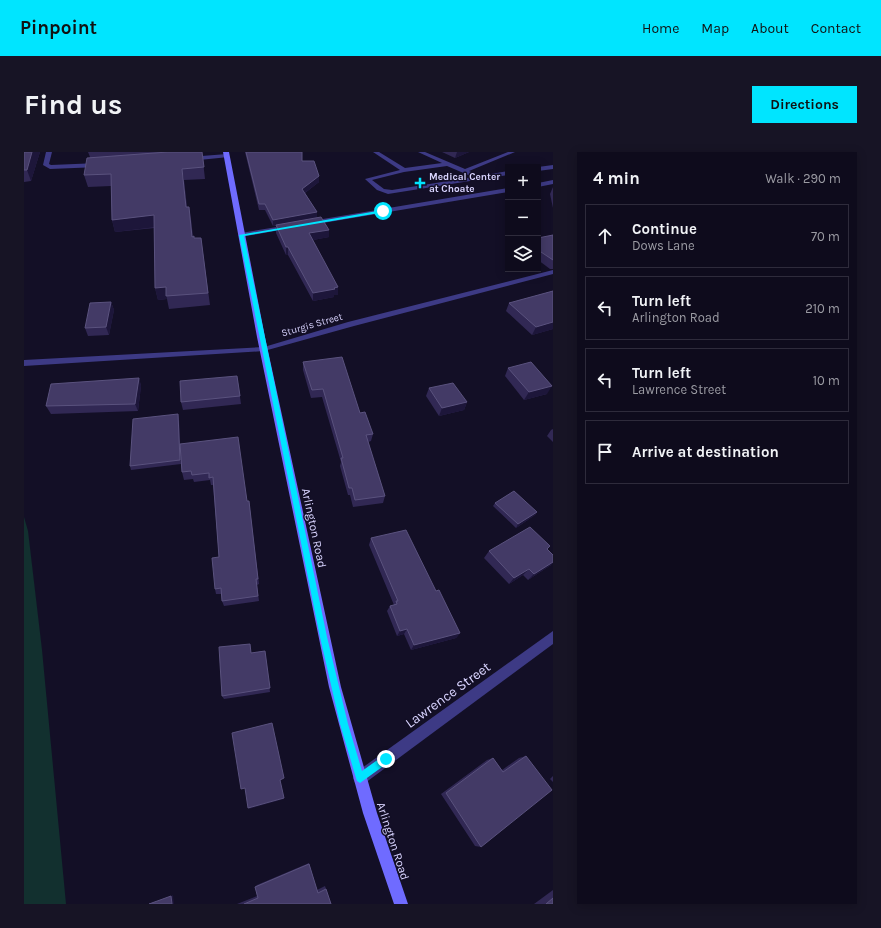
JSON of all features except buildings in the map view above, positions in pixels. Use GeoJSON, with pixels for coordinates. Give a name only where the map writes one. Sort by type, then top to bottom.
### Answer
{"type":"FeatureCollection","features":[{"type":"Feature","properties":{"kind":"street"},"geometry":{"type":"LineString","coordinates":[[49,152],[46,165],[50,167],[103,164]]}},
{"type":"Feature","properties":{"kind":"street"},"geometry":{"type":"LineString","coordinates":[[376,152],[404,170]]}},
{"type":"Feature","properties":{"kind":"street"},"geometry":{"type":"LineString","coordinates":[[421,152],[480,178]]}},
{"type":"Feature","properties":{"kind":"street"},"geometry":{"type":"LineString","coordinates":[[465,171],[512,152]]}},
{"type":"Feature","properties":{"kind":"street"},"geometry":{"type":"LineString","coordinates":[[182,159],[226,154]]}},
{"type":"Feature","properties":{"kind":"street","name":"Arlington Road"},"geometry":{"type":"LineString","coordinates":[[226,154],[264,349],[325,644],[344,724],[401,904]]}},
{"type":"Feature","properties":{"kind":"street"},"geometry":{"type":"LineString","coordinates":[[448,164],[404,170],[368,179],[379,190],[390,192],[505,174]]}},
{"type":"Feature","properties":{"kind":"street"},"geometry":{"type":"LineString","coordinates":[[541,169],[553,167]]}},
{"type":"Feature","properties":{"kind":"street"},"geometry":{"type":"LineString","coordinates":[[541,184],[553,182]]}},
{"type":"Feature","properties":{"kind":"street"},"geometry":{"type":"LineString","coordinates":[[301,225],[505,191]]}},
{"type":"Feature","properties":{"kind":"street"},"geometry":{"type":"LineString","coordinates":[[242,235],[294,226]]}},
{"type":"Feature","properties":{"kind":"street","name":"Sturgis Street"},"geometry":{"type":"LineString","coordinates":[[24,363],[264,349],[351,324],[553,272]]}},
{"type":"Feature","properties":{"kind":"street","name":"Lawrence Street"},"geometry":{"type":"LineString","coordinates":[[360,778],[553,637]]}},
{"type":"Feature","properties":{"kind":"green space"},"geometry":{"type":"Polygon","coordinates":[[[24,517],[28,531],[42,650],[66,904],[24,904],[24,517]]]}},
{"type":"Feature","properties":{"kind":"place","name":"Medical Center at Choate"},"geometry":{"type":"Point","coordinates":[420,183]}},
{"type":"Feature","properties":{"kind":"route"},"geometry":{"type":"LineString","coordinates":[[383,211],[242,235],[261,337],[280,422],[323,637],[344,724],[360,778],[386,759]]}}]}
